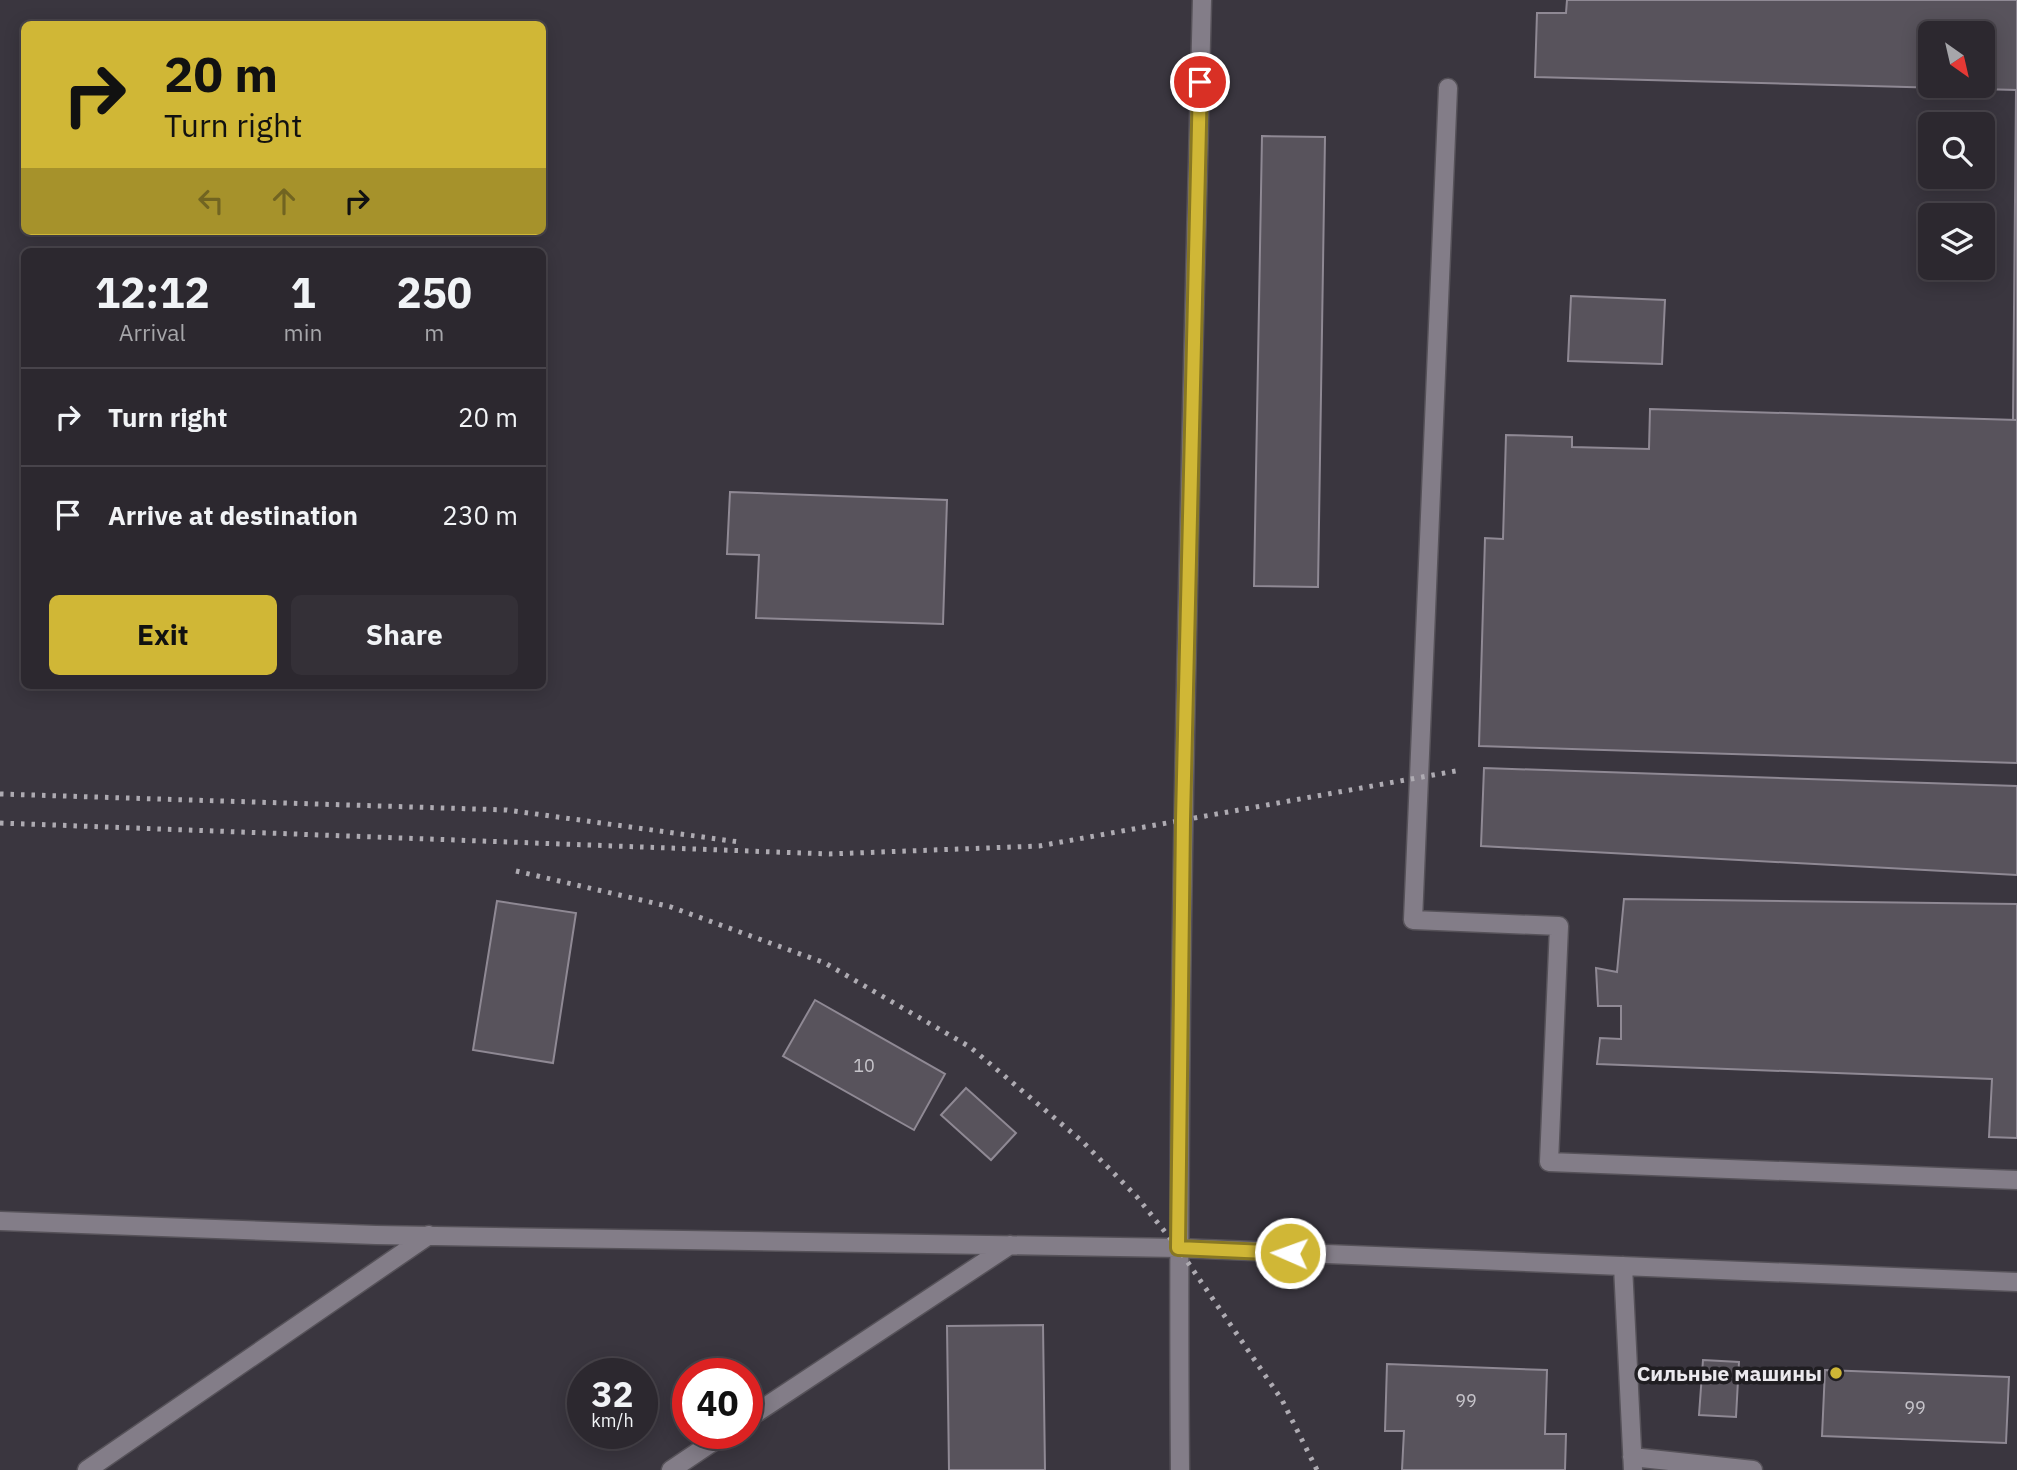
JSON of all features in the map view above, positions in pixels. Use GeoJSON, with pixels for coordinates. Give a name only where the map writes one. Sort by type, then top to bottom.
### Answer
{"type":"FeatureCollection","features":[{"type":"Feature","properties":{"kind":"street"},"geometry":{"type":"LineString","coordinates":[[1180,1470],[1178,1248],[1183,806],[1202,0]]}},
{"type":"Feature","properties":{"kind":"street"},"geometry":{"type":"LineString","coordinates":[[1448,88],[1413,920],[1559,926],[1549,1162],[2017,1180]]}},
{"type":"Feature","properties":{"kind":"street"},"geometry":{"type":"LineString","coordinates":[[0,1221],[429,1235],[1178,1248],[2017,1282]]}},
{"type":"Feature","properties":{"kind":"street"},"geometry":{"type":"LineString","coordinates":[[87,1470],[429,1235]]}},
{"type":"Feature","properties":{"kind":"street"},"geometry":{"type":"LineString","coordinates":[[763,1408],[1010,1245]]}},
{"type":"Feature","properties":{"kind":"street"},"geometry":{"type":"LineString","coordinates":[[1623,1266],[1632,1463],[1753,1470]]}},
{"type":"Feature","properties":{"kind":"street"},"geometry":{"type":"LineString","coordinates":[[671,1470],[702,1449]]}},
{"type":"Feature","properties":{"kind":"building"},"geometry":{"type":"Polygon","coordinates":[[[1567,0],[2017,0],[2017,420],[2013,420],[2016,90],[1995,89],[1995,21],[1918,21],[1918,87],[1535,77],[1537,13],[1566,13],[1567,0]]]}},
{"type":"Feature","properties":{"kind":"building"},"geometry":{"type":"Polygon","coordinates":[[[1262,136],[1325,137],[1318,587],[1254,586],[1262,136]]]}},
{"type":"Feature","properties":{"kind":"building"},"geometry":{"type":"Polygon","coordinates":[[[1571,296],[1665,300],[1662,364],[1568,361],[1571,296]]]}},
{"type":"Feature","properties":{"kind":"building"},"geometry":{"type":"Polygon","coordinates":[[[1650,409],[2017,420],[2017,763],[1479,746],[1485,538],[1503,539],[1506,435],[1572,437],[1572,447],[1649,449],[1650,409]]]}},
{"type":"Feature","properties":{"kind":"building"},"geometry":{"type":"Polygon","coordinates":[[[730,492],[947,500],[943,624],[756,618],[759,555],[727,554],[730,492]]]}},
{"type":"Feature","properties":{"kind":"building"},"geometry":{"type":"Polygon","coordinates":[[[1484,768],[2017,786],[2017,875],[1481,846],[1484,768]]]}},
{"type":"Feature","properties":{"kind":"building"},"geometry":{"type":"Polygon","coordinates":[[[1624,899],[2017,904],[2017,1138],[1989,1137],[1992,1079],[1597,1064],[1600,1038],[1621,1039],[1621,1006],[1598,1006],[1596,968],[1617,972],[1624,899]]]}},
{"type":"Feature","properties":{"kind":"building"},"geometry":{"type":"Polygon","coordinates":[[[497,901],[576,913],[553,1063],[473,1050],[497,901]]]}},
{"type":"Feature","properties":{"kind":"building"},"geometry":{"type":"Polygon","coordinates":[[[815,1000],[945,1074],[914,1130],[783,1056],[815,1000]]]}},
{"type":"Feature","properties":{"kind":"building"},"geometry":{"type":"Polygon","coordinates":[[[966,1088],[1016,1133],[991,1160],[941,1115],[966,1088]]]}},
{"type":"Feature","properties":{"kind":"building"},"geometry":{"type":"Polygon","coordinates":[[[1043,1325],[1045,1470],[949,1470],[947,1326],[1043,1325]]]}},
{"type":"Feature","properties":{"kind":"building"},"geometry":{"type":"Polygon","coordinates":[[[1703,1360],[1739,1362],[1736,1417],[1699,1415],[1703,1360]]]}},
{"type":"Feature","properties":{"kind":"building"},"geometry":{"type":"Polygon","coordinates":[[[1387,1364],[1547,1370],[1545,1434],[1566,1434],[1565,1470],[1402,1470],[1404,1431],[1385,1431],[1387,1364]]]}},
{"type":"Feature","properties":{"kind":"building"},"geometry":{"type":"Polygon","coordinates":[[[1825,1370],[2009,1377],[2006,1443],[1822,1436],[1825,1370]]]}},
{"type":"Feature","properties":{"kind":"railway"},"geometry":{"type":"LineString","coordinates":[[0,823],[829,854],[1039,846],[1461,770]]}},
{"type":"Feature","properties":{"kind":"railway"},"geometry":{"type":"LineString","coordinates":[[0,794],[507,810],[739,842]]}},
{"type":"Feature","properties":{"kind":"railway"},"geometry":{"type":"LineString","coordinates":[[516,871],[671,907],[825,963],[970,1047],[1083,1142],[1137,1197],[1178,1248],[1282,1400],[1317,1470]]}},
{"type":"Feature","properties":{"kind":"place","name":"Сильные машины"},"geometry":{"type":"Point","coordinates":[1836,1373]}},
{"type":"Feature","properties":{"kind":"route"},"geometry":{"type":"LineString","coordinates":[[1200,82],[1183,820],[1178,1248],[1290,1253]]}}]}
